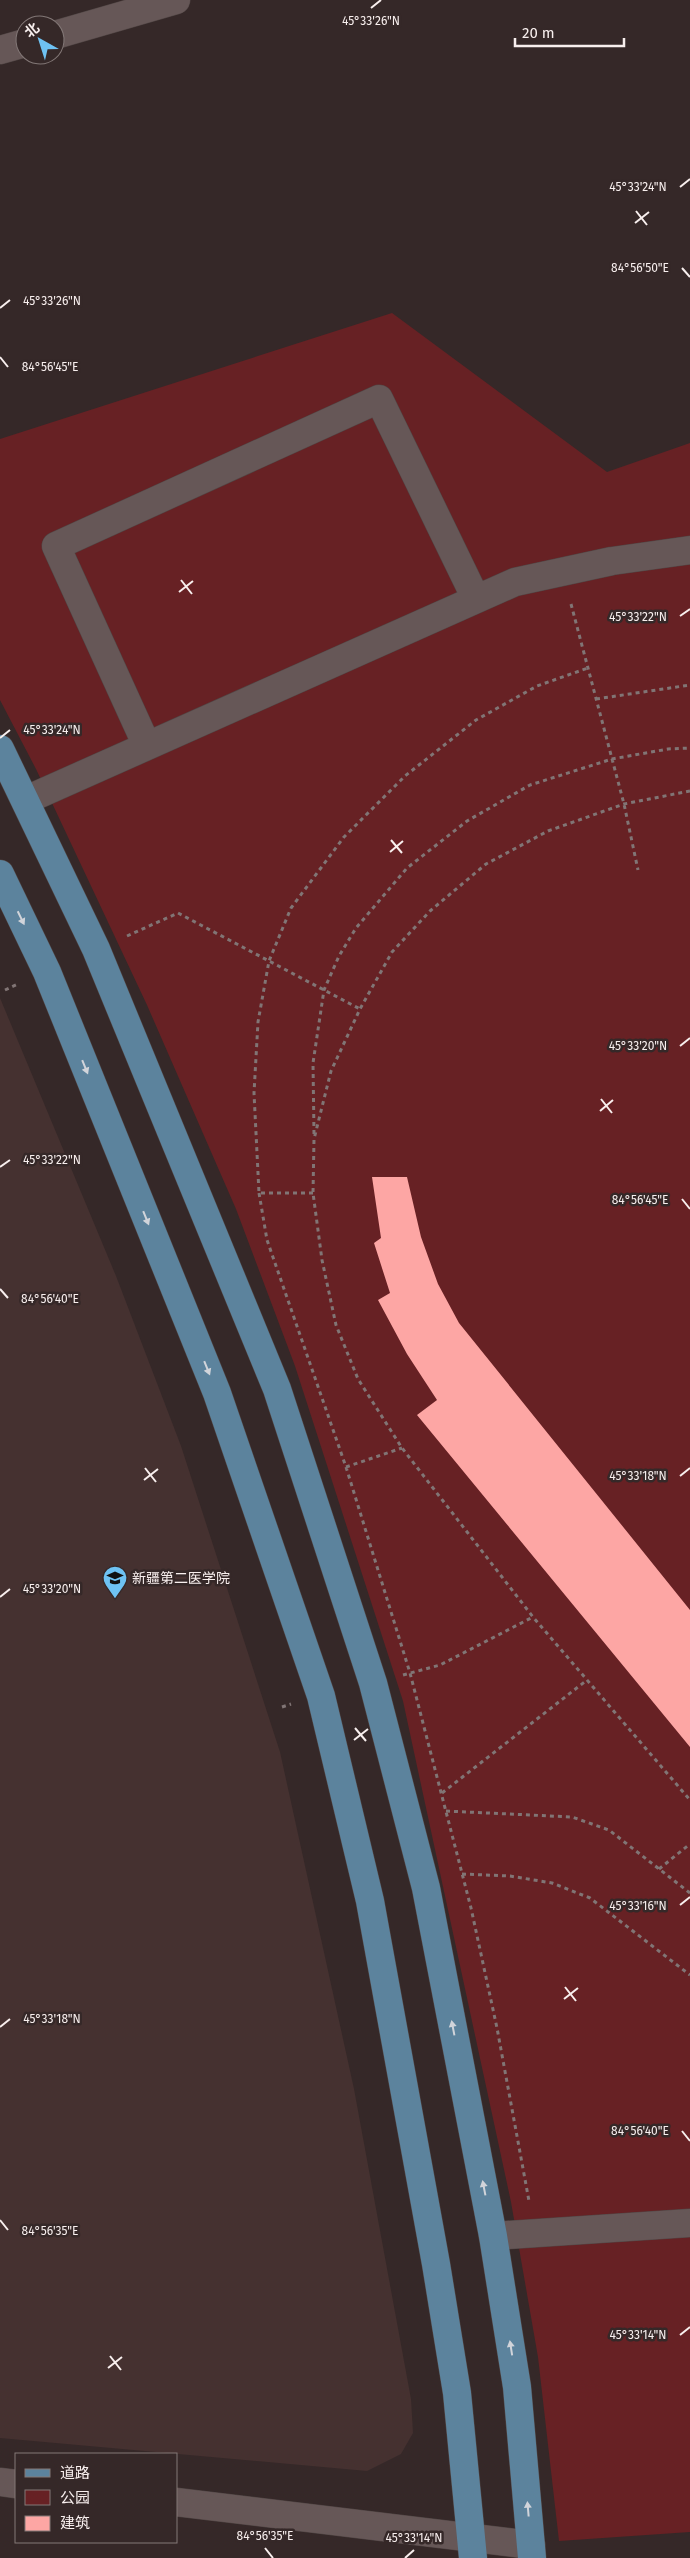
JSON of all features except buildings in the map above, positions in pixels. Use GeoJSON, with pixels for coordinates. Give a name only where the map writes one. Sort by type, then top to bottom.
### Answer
{"type":"FeatureCollection","features":[{"type":"Feature","properties":{"kind":"main road"},"geometry":{"type":"LineString","coordinates":[[0,749],[96,949],[277,1389],[373,1683],[426,1888],[493,2236],[517,2387],[531,2551]]}},
{"type":"Feature","properties":{"kind":"main road"},"geometry":{"type":"LineString","coordinates":[[0,874],[47,972],[216,1393],[321,1696],[370,1901],[436,2264],[457,2393],[473,2548]]}},
{"type":"Feature","properties":{"kind":"street"},"geometry":{"type":"LineString","coordinates":[[65,32],[176,0]]}},
{"type":"Feature","properties":{"kind":"street"},"geometry":{"type":"LineString","coordinates":[[0,50],[15,46]]}},
{"type":"Feature","properties":{"kind":"street"},"geometry":{"type":"LineString","coordinates":[[147,746],[56,546],[379,399],[476,599]]}},
{"type":"Feature","properties":{"kind":"street"},"geometry":{"type":"LineString","coordinates":[[26,800],[515,582],[612,561],[690,550]]}},
{"type":"Feature","properties":{"kind":"street"},"geometry":{"type":"LineString","coordinates":[[493,2236],[690,2223]]}},
{"type":"Feature","properties":{"kind":"street"},"geometry":{"type":"LineString","coordinates":[[0,2482],[15,2484]]}},
{"type":"Feature","properties":{"kind":"street"},"geometry":{"type":"LineString","coordinates":[[178,2502],[473,2548],[531,2551]]}},
{"type":"Feature","properties":{"kind":"path"},"geometry":{"type":"LineString","coordinates":[[562,572],[624,804],[638,870]]}},
{"type":"Feature","properties":{"kind":"path"},"geometry":{"type":"LineString","coordinates":[[313,1194],[259,1193],[254,1093],[258,1022],[269,961],[291,908],[344,837],[405,776],[476,720],[537,686],[588,668]]}},
{"type":"Feature","properties":{"kind":"path"},"geometry":{"type":"LineString","coordinates":[[596,699],[690,685]]}},
{"type":"Feature","properties":{"kind":"path"},"geometry":{"type":"LineString","coordinates":[[690,748],[668,749],[612,759],[530,785],[466,821],[415,862],[356,928],[339,956],[324,990],[313,1063],[313,1194],[322,1260],[336,1325],[358,1379],[402,1448],[533,1617],[690,1800]]}},
{"type":"Feature","properties":{"kind":"path"},"geometry":{"type":"LineString","coordinates":[[314,1139],[331,1071],[360,1010],[392,952],[430,912],[486,864],[548,831],[624,804],[690,791]]}},
{"type":"Feature","properties":{"kind":"path"},"geometry":{"type":"LineString","coordinates":[[96,949],[178,913],[360,1010]]}},
{"type":"Feature","properties":{"kind":"path"},"geometry":{"type":"LineString","coordinates":[[5,990],[47,972]]}},
{"type":"Feature","properties":{"kind":"path"},"geometry":{"type":"LineString","coordinates":[[346,1467],[402,1448]]}},
{"type":"Feature","properties":{"kind":"path"},"geometry":{"type":"LineString","coordinates":[[373,1683],[440,1665],[533,1617]]}},
{"type":"Feature","properties":{"kind":"path"},"geometry":{"type":"LineString","coordinates":[[442,1794],[587,1680]]}},
{"type":"Feature","properties":{"kind":"path"},"geometry":{"type":"LineString","coordinates":[[282,1706],[321,1696]]}},
{"type":"Feature","properties":{"kind":"path"},"geometry":{"type":"LineString","coordinates":[[446,1811],[572,1816],[609,1830],[690,1893]]}},
{"type":"Feature","properties":{"kind":"path"},"geometry":{"type":"LineString","coordinates":[[659,1869],[690,1844]]}},
{"type":"Feature","properties":{"kind":"path"},"geometry":{"type":"LineString","coordinates":[[462,1874],[510,1876],[552,1884],[590,1898],[690,1975]]}},
{"type":"Feature","properties":{"kind":"shaded area","name":"新疆第二医学院"},"geometry":{"type":"Polygon","coordinates":[[[0,998],[116,1276],[181,1446],[280,1752],[354,2089],[411,2399],[413,2433],[401,2454],[367,2471],[0,2438],[0,998]]]}},
{"type":"Feature","properties":{"kind":"green space"},"geometry":{"type":"Polygon","coordinates":[[[392,313],[607,472],[690,443],[690,2532],[559,2541],[538,2357],[511,2202],[403,1701],[295,1366],[236,1209],[147,1005],[36,769],[0,700],[0,439],[392,313]]]}},
{"type":"Feature","properties":{"kind":"place","name":"新疆第二医学院"},"geometry":{"type":"Point","coordinates":[115,1599]}}]}
